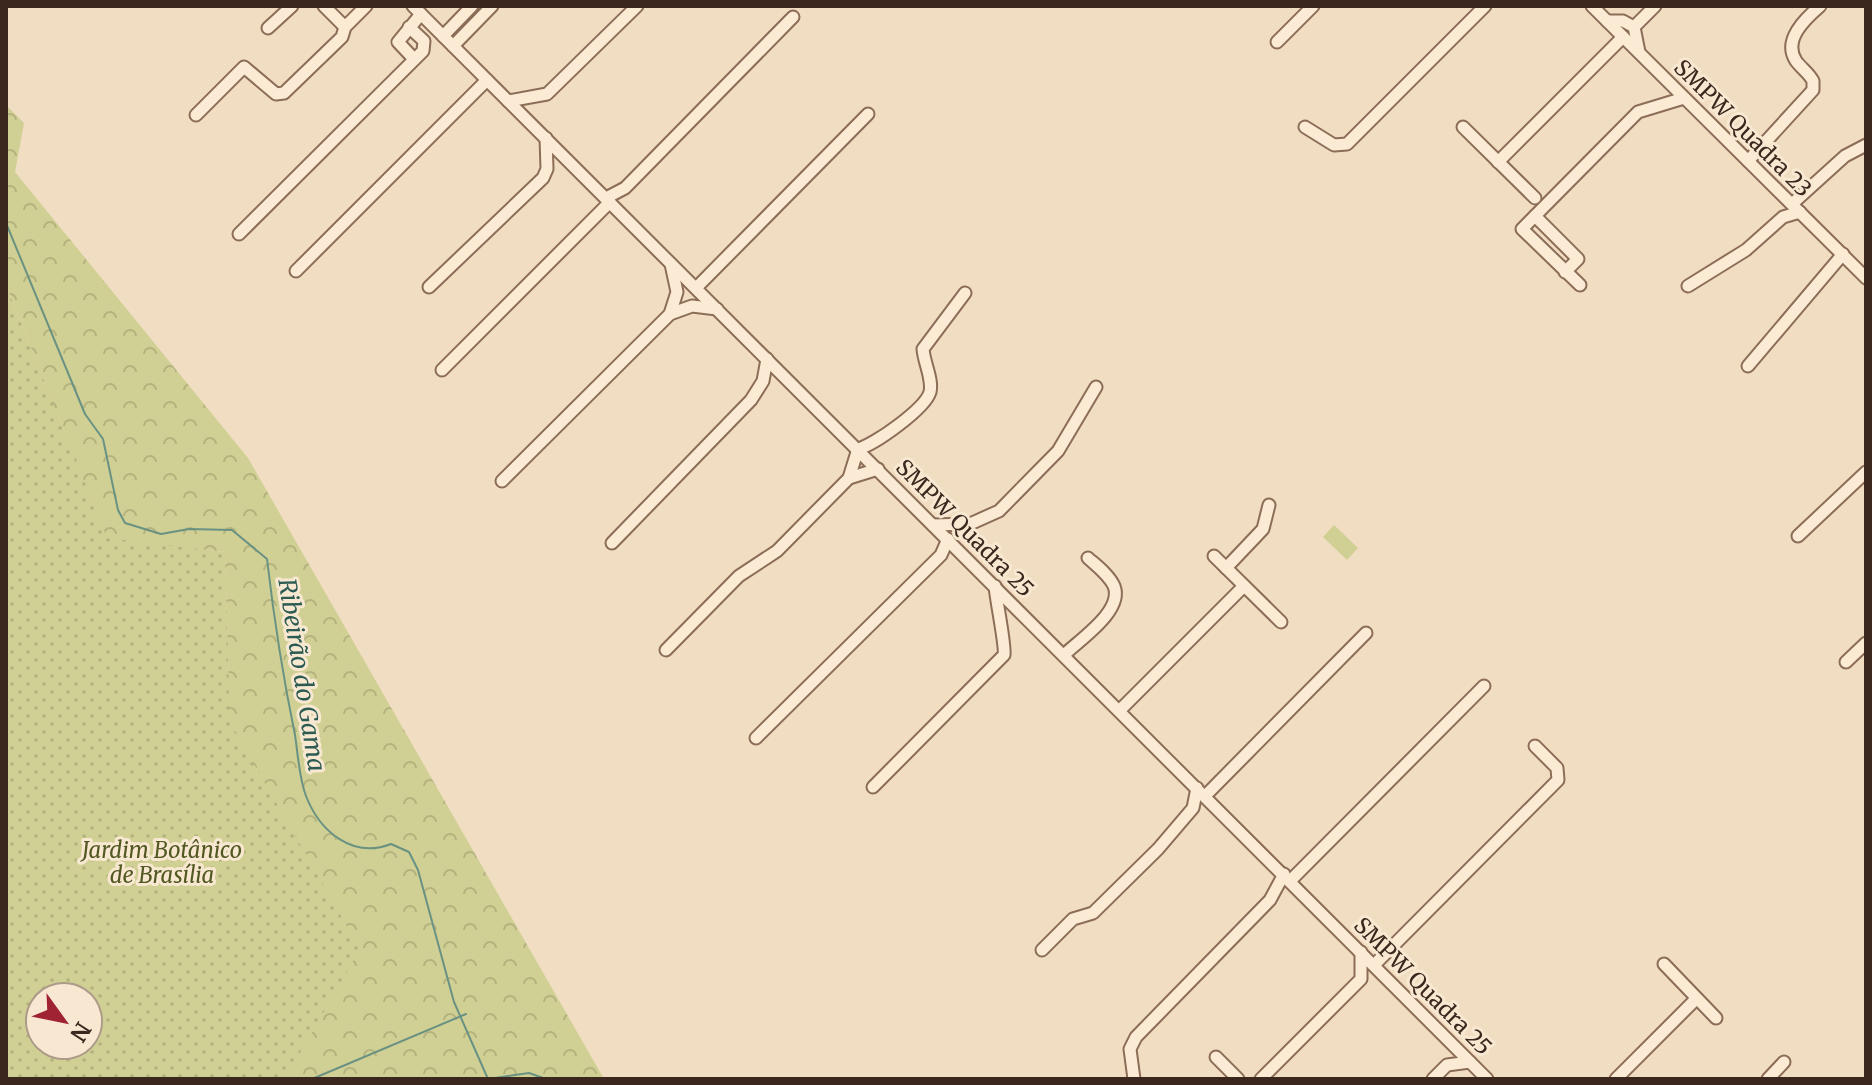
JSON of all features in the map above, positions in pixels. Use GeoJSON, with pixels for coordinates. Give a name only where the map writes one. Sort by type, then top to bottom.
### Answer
{"type":"FeatureCollection","features":[{"type":"Feature","properties":{"kind":"street"},"geometry":{"type":"LineString","coordinates":[[268,28],[292,6]]}},
{"type":"Feature","properties":{"kind":"street"},"geometry":{"type":"LineString","coordinates":[[324,6],[345,27]]}},
{"type":"Feature","properties":{"kind":"street"},"geometry":{"type":"LineString","coordinates":[[196,115],[244,67],[282,95],[342,37],[345,27],[366,6]]}},
{"type":"Feature","properties":{"kind":"street"},"geometry":{"type":"LineString","coordinates":[[453,46],[492,6]]}},
{"type":"Feature","properties":{"kind":"street"},"geometry":{"type":"LineString","coordinates":[[508,101],[547,94],[637,6]]}},
{"type":"Feature","properties":{"kind":"street"},"geometry":{"type":"LineString","coordinates":[[1277,42],[1313,6]]}},
{"type":"Feature","properties":{"kind":"street"},"geometry":{"type":"LineString","coordinates":[[1305,127],[1334,145],[1347,144],[1485,6]]}},
{"type":"Feature","properties":{"kind":"street","name":"SMPW Quadra 23"},"geometry":{"type":"LineString","coordinates":[[1592,6],[1866,278]]}},
{"type":"Feature","properties":{"kind":"street"},"geometry":{"type":"LineString","coordinates":[[1634,27],[1655,6]]}},
{"type":"Feature","properties":{"kind":"street"},"geometry":{"type":"LineString","coordinates":[[1748,161],[1813,90],[1813,81],[1795,60],[1792,47],[1797,30],[1820,6]]}},
{"type":"Feature","properties":{"kind":"street"},"geometry":{"type":"LineString","coordinates":[[443,36],[472,7],[481,18]]}},
{"type":"Feature","properties":{"kind":"street"},"geometry":{"type":"LineString","coordinates":[[414,59],[398,43],[417,10]]}},
{"type":"Feature","properties":{"kind":"street","name":"SMPW Quadra 25"},"geometry":{"type":"LineString","coordinates":[[417,10],[1487,1079]]}},
{"type":"Feature","properties":{"kind":"street"},"geometry":{"type":"LineString","coordinates":[[442,370],[793,17]]}},
{"type":"Feature","properties":{"kind":"street"},"geometry":{"type":"LineString","coordinates":[[1607,21],[1623,21],[1634,27]]}},
{"type":"Feature","properties":{"kind":"street"},"geometry":{"type":"LineString","coordinates":[[239,234],[425,46],[409,27]]}},
{"type":"Feature","properties":{"kind":"street"},"geometry":{"type":"LineString","coordinates":[[1634,27],[1639,52]]}},
{"type":"Feature","properties":{"kind":"street"},"geometry":{"type":"LineString","coordinates":[[1498,162],[1623,37]]}},
{"type":"Feature","properties":{"kind":"street"},"geometry":{"type":"LineString","coordinates":[[296,271],[487,80]]}},
{"type":"Feature","properties":{"kind":"street"},"geometry":{"type":"LineString","coordinates":[[1580,285],[1522,229],[1638,112],[1684,98]]}},
{"type":"Feature","properties":{"kind":"street"},"geometry":{"type":"LineString","coordinates":[[696,288],[868,114]]}},
{"type":"Feature","properties":{"kind":"street"},"geometry":{"type":"LineString","coordinates":[[1463,127],[1535,198]]}},
{"type":"Feature","properties":{"kind":"street"},"geometry":{"type":"LineString","coordinates":[[429,287],[543,178],[547,169],[546,138]]}},
{"type":"Feature","properties":{"kind":"street"},"geometry":{"type":"LineString","coordinates":[[1688,286],[1746,250],[1845,156],[1866,145]]}},
{"type":"Feature","properties":{"kind":"street"},"geometry":{"type":"LineString","coordinates":[[1783,217],[1792,204]]}},
{"type":"Feature","properties":{"kind":"street"},"geometry":{"type":"LineString","coordinates":[[1535,216],[1578,259],[1565,272]]}},
{"type":"Feature","properties":{"kind":"street"},"geometry":{"type":"LineString","coordinates":[[1748,366],[1843,254]]}},
{"type":"Feature","properties":{"kind":"street"},"geometry":{"type":"LineString","coordinates":[[670,262],[677,292],[670,314]]}},
{"type":"Feature","properties":{"kind":"street"},"geometry":{"type":"LineString","coordinates":[[666,650],[739,576],[777,551],[849,478],[858,449],[877,442],[928,396],[930,385],[923,349],[965,293]]}},
{"type":"Feature","properties":{"kind":"street"},"geometry":{"type":"LineString","coordinates":[[502,481],[670,314],[692,306],[717,309]]}},
{"type":"Feature","properties":{"kind":"street"},"geometry":{"type":"LineString","coordinates":[[612,543],[758,391],[767,359]]}},
{"type":"Feature","properties":{"kind":"street"},"geometry":{"type":"LineString","coordinates":[[933,525],[970,524],[993,516],[1052,459],[1076,425],[1096,387]]}},
{"type":"Feature","properties":{"kind":"street"},"geometry":{"type":"LineString","coordinates":[[849,478],[878,469]]}},
{"type":"Feature","properties":{"kind":"street"},"geometry":{"type":"LineString","coordinates":[[1798,536],[1866,472]]}},
{"type":"Feature","properties":{"kind":"street"},"geometry":{"type":"LineString","coordinates":[[1226,568],[1263,529],[1269,505]]}},
{"type":"Feature","properties":{"kind":"street"},"geometry":{"type":"LineString","coordinates":[[756,738],[970,524]]}},
{"type":"Feature","properties":{"kind":"street"},"geometry":{"type":"LineString","coordinates":[[1214,556],[1281,622]]}},
{"type":"Feature","properties":{"kind":"street"},"geometry":{"type":"LineString","coordinates":[[1064,655],[1110,610],[1115,598],[1113,584],[1088,558]]}},
{"type":"Feature","properties":{"kind":"street"},"geometry":{"type":"LineString","coordinates":[[873,787],[1004,655],[1006,644],[999,629],[995,586]]}},
{"type":"Feature","properties":{"kind":"street"},"geometry":{"type":"LineString","coordinates":[[1120,710],[1244,586]]}},
{"type":"Feature","properties":{"kind":"street"},"geometry":{"type":"LineString","coordinates":[[1042,950],[1073,919],[1093,913],[1366,633]]}},
{"type":"Feature","properties":{"kind":"street"},"geometry":{"type":"LineString","coordinates":[[1846,662],[1866,643]]}},
{"type":"Feature","properties":{"kind":"street"},"geometry":{"type":"LineString","coordinates":[[1134,1079],[1130,1049],[1136,1037],[1270,900],[1287,877],[1484,686]]}},
{"type":"Feature","properties":{"kind":"street"},"geometry":{"type":"LineString","coordinates":[[1374,965],[1558,780],[1557,768],[1535,746]]}},
{"type":"Feature","properties":{"kind":"street"},"geometry":{"type":"LineString","coordinates":[[1193,808],[1205,796]]}},
{"type":"Feature","properties":{"kind":"street"},"geometry":{"type":"LineString","coordinates":[[1261,1079],[1361,979],[1361,952]]}},
{"type":"Feature","properties":{"kind":"street"},"geometry":{"type":"LineString","coordinates":[[1664,964],[1695,1000],[1716,1018]]}},
{"type":"Feature","properties":{"kind":"street"},"geometry":{"type":"LineString","coordinates":[[1361,979],[1388,980]]}},
{"type":"Feature","properties":{"kind":"street"},"geometry":{"type":"LineString","coordinates":[[1616,1079],[1695,1000]]}},
{"type":"Feature","properties":{"kind":"street"},"geometry":{"type":"LineString","coordinates":[[1433,1079],[1447,1065],[1452,1042]]}},
{"type":"Feature","properties":{"kind":"street"},"geometry":{"type":"LineString","coordinates":[[1216,1057],[1238,1079]]}},
{"type":"Feature","properties":{"kind":"street"},"geometry":{"type":"LineString","coordinates":[[1447,1065],[1470,1062]]}},
{"type":"Feature","properties":{"kind":"street"},"geometry":{"type":"LineString","coordinates":[[1768,1079],[1784,1062]]}},
{"type":"Feature","properties":{"kind":"green space"},"geometry":{"type":"Polygon","coordinates":[[[6,105],[24,123],[15,172],[248,458],[604,1079],[285,1079],[360,949],[230,722],[225,552],[107,538],[6,285],[6,105]]]}},
{"type":"Feature","properties":{"kind":"green space","name":"Jardim Botânico de Brasília"},"geometry":{"type":"Polygon","coordinates":[[[6,285],[107,537],[225,552],[230,699],[528,1079],[6,1079],[6,285]]]}},
{"type":"Feature","properties":{"kind":"green space"},"geometry":{"type":"Polygon","coordinates":[[[1334,525],[1358,548],[1347,560],[1323,537],[1334,525]]]}},
{"type":"Feature","properties":{"kind":"waterway","name":"Ribeirão do Gama"},"geometry":{"type":"LineString","coordinates":[[6,223],[85,414],[103,439],[118,510],[125,523],[161,534],[189,529],[232,530],[267,559],[300,774],[312,809],[329,831],[351,845],[377,848],[391,844],[409,852],[418,870],[454,1002],[488,1079],[529,1073],[546,1079]]}},
{"type":"Feature","properties":{"kind":"waterway"},"geometry":{"type":"LineString","coordinates":[[312,1079],[466,1014]]}}]}
